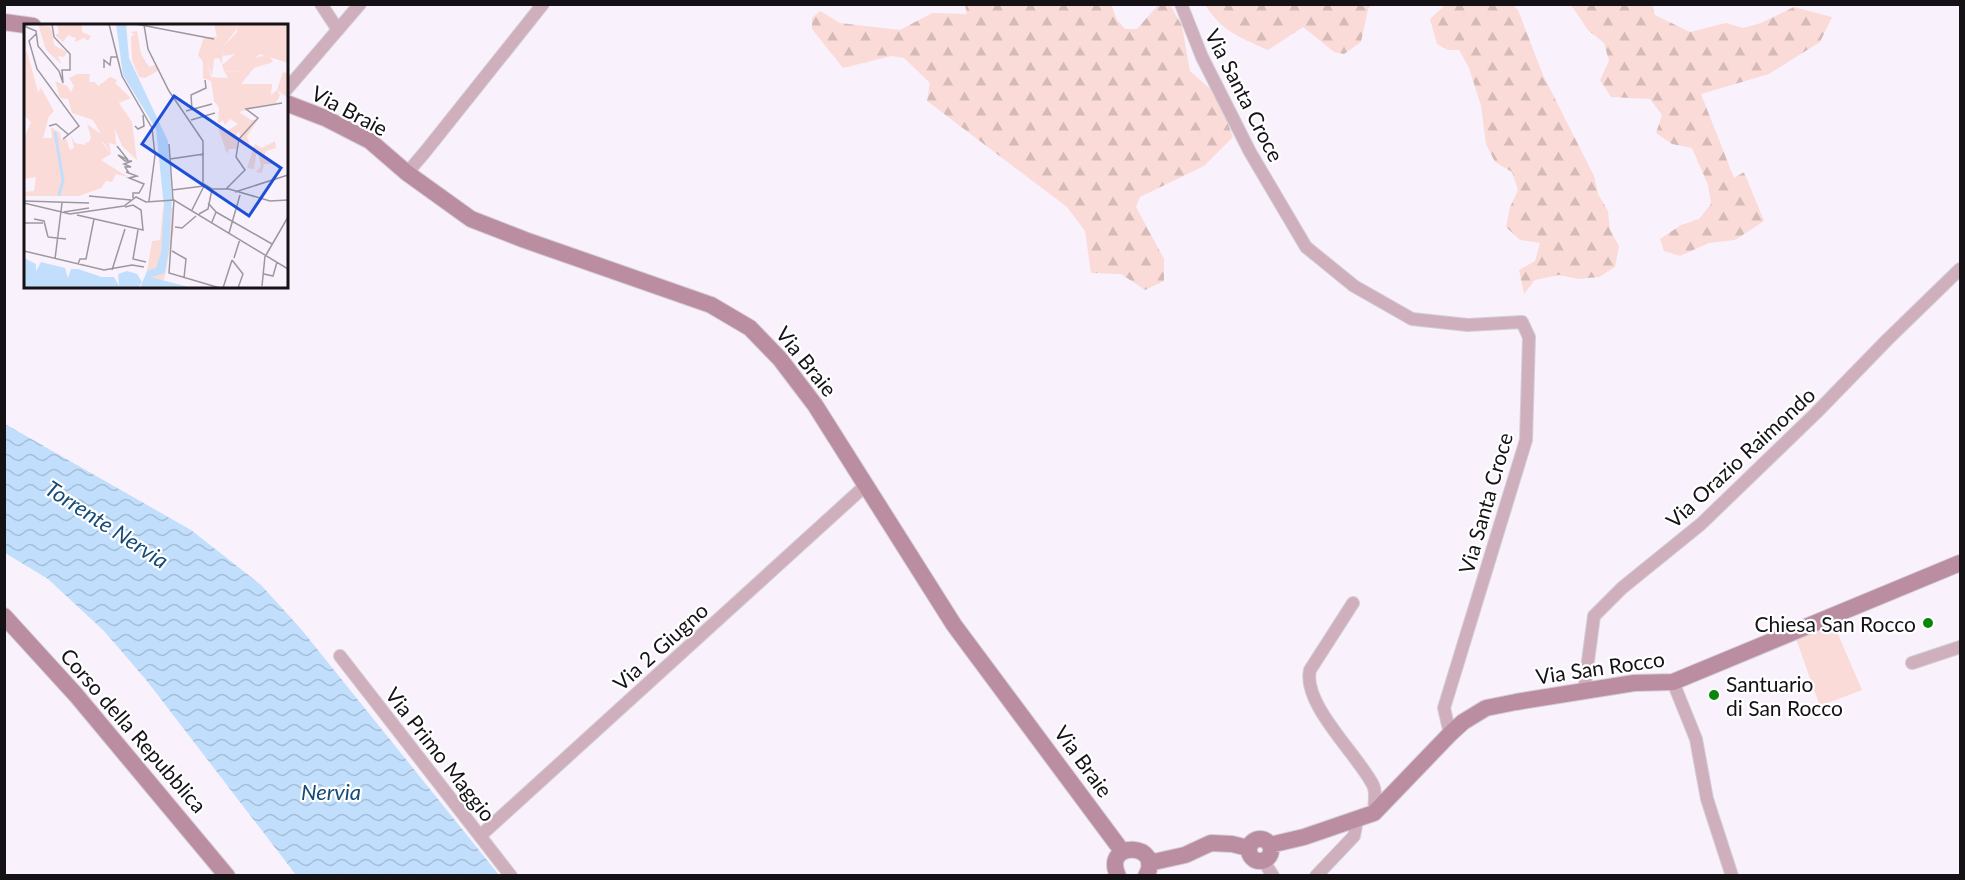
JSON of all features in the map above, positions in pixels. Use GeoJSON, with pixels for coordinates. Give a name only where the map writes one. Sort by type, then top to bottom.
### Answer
{"type":"FeatureCollection","features":[{"type":"Feature","properties":{"kind":"street"},"geometry":{"type":"LineString","coordinates":[[321,4],[338,30]]}},
{"type":"Feature","properties":{"kind":"street"},"geometry":{"type":"LineString","coordinates":[[288,88],[360,4]]}},
{"type":"Feature","properties":{"kind":"street"},"geometry":{"type":"LineString","coordinates":[[407,173],[543,4]]}},
{"type":"Feature","properties":{"kind":"street","name":"Via Santa Croce"},"geometry":{"type":"LineString","coordinates":[[1181,4],[1202,57],[1245,142],[1306,247],[1354,286],[1412,319],[1468,325],[1522,322],[1529,337],[1526,440],[1444,708],[1450,734]]}},
{"type":"Feature","properties":{"kind":"street"},"geometry":{"type":"LineString","coordinates":[[4,22],[24,25]]}},
{"type":"Feature","properties":{"kind":"street","name":"Via Braie"},"geometry":{"type":"LineString","coordinates":[[288,104],[325,118],[370,141],[407,173],[471,219],[711,305],[750,328],[780,359],[815,405],[954,625],[1122,851]]}},
{"type":"Feature","properties":{"kind":"street","name":"Via Orazio Raimondo"},"geometry":{"type":"LineString","coordinates":[[1584,691],[1594,616],[1622,588],[1701,524],[1816,413],[1960,268]]}},
{"type":"Feature","properties":{"kind":"street","name":"Via 2 Giugno"},"geometry":{"type":"LineString","coordinates":[[480,836],[866,484]]}},
{"type":"Feature","properties":{"kind":"street","name":"Via San Rocco"},"geometry":{"type":"LineString","coordinates":[[1266,853],[1374,813],[1450,734],[1463,722],[1486,708],[1634,683],[1673,682],[1960,563]]}},
{"type":"Feature","properties":{"kind":"street"},"geometry":{"type":"LineString","coordinates":[[1353,603],[1310,670],[1308,679],[1312,693],[1332,728],[1373,785],[1374,813]]}},
{"type":"Feature","properties":{"kind":"street","name":"Corso della Repubblica"},"geometry":{"type":"LineString","coordinates":[[4,616],[76,695],[227,876]]}},
{"type":"Feature","properties":{"kind":"street"},"geometry":{"type":"LineString","coordinates":[[1912,663],[1960,647]]}},
{"type":"Feature","properties":{"kind":"street","name":"Via Primo Maggio"},"geometry":{"type":"LineString","coordinates":[[340,656],[511,876]]}},
{"type":"Feature","properties":{"kind":"street"},"geometry":{"type":"LineString","coordinates":[[1673,682],[1696,739],[1707,799],[1732,876]]}},
{"type":"Feature","properties":{"kind":"street"},"geometry":{"type":"LineString","coordinates":[[1316,876],[1354,836],[1357,820]]}},
{"type":"Feature","properties":{"kind":"street"},"geometry":{"type":"LineString","coordinates":[[1118,876],[1114,869],[1116,859],[1122,851],[1131,848],[1139,850],[1146,855],[1148,869],[1210,843],[1232,844],[1248,848],[1254,860],[1266,853],[1273,876]]}},
{"type":"Feature","properties":{"kind":"green space"},"geometry":{"type":"Polygon","coordinates":[[[1111,4],[1117,20],[1125,29],[1137,29],[1158,5],[1171,6],[1182,26],[1190,71],[1216,94],[1233,137],[1204,166],[1140,197],[1136,207],[1164,259],[1164,281],[1145,290],[1121,274],[1091,273],[1085,231],[1067,207],[927,101],[930,83],[904,58],[891,56],[843,68],[812,29],[812,18],[820,11],[840,23],[900,30],[932,13],[967,14],[965,5],[1111,4]]]}},
{"type":"Feature","properties":{"kind":"green space"},"geometry":{"type":"Polygon","coordinates":[[[1205,5],[1371,5],[1368,9],[1361,42],[1344,54],[1334,52],[1303,27],[1268,50],[1225,28],[1205,5]]]}},
{"type":"Feature","properties":{"kind":"green space"},"geometry":{"type":"Polygon","coordinates":[[[1445,5],[1513,5],[1518,10],[1543,75],[1594,176],[1598,194],[1608,211],[1610,230],[1619,246],[1615,267],[1599,277],[1578,279],[1559,275],[1535,280],[1524,294],[1519,270],[1535,261],[1540,243],[1520,240],[1506,227],[1510,207],[1518,190],[1512,172],[1495,162],[1486,144],[1481,106],[1469,68],[1459,50],[1448,50],[1437,44],[1430,19],[1445,5]]]}},
{"type":"Feature","properties":{"kind":"green space"},"geometry":{"type":"Polygon","coordinates":[[[1571,5],[1652,5],[1655,15],[1690,32],[1726,23],[1743,28],[1761,23],[1794,7],[1832,17],[1820,42],[1769,74],[1701,94],[1734,178],[1744,172],[1764,221],[1735,240],[1709,243],[1680,256],[1664,251],[1660,239],[1681,225],[1699,219],[1711,204],[1708,185],[1692,148],[1672,144],[1656,133],[1662,115],[1650,99],[1611,97],[1600,80],[1609,61],[1604,43],[1588,30],[1571,5]]]}},
{"type":"Feature","properties":{"kind":"green space"},"geometry":{"type":"Polygon","coordinates":[[[1834,625],[1862,690],[1820,706],[1796,639],[1834,625]]]}},
{"type":"Feature","properties":{"kind":"water","name":"Nervia"},"geometry":{"type":"Polygon","coordinates":[[[5,424],[191,530],[261,585],[301,629],[499,875],[296,875],[147,681],[104,631],[48,579],[5,553],[5,424]]]}},
{"type":"Feature","properties":{"kind":"place","name":"Chiesa San Rocco"},"geometry":{"type":"Point","coordinates":[1928,623]}},
{"type":"Feature","properties":{"kind":"place","name":"Santuario di San Rocco"},"geometry":{"type":"Point","coordinates":[1714,695]}},
{"type":"Feature","properties":{"kind":"water label","name":"Torrente Nervia"},"geometry":{"type":"Point","coordinates":[107,524]}}]}
